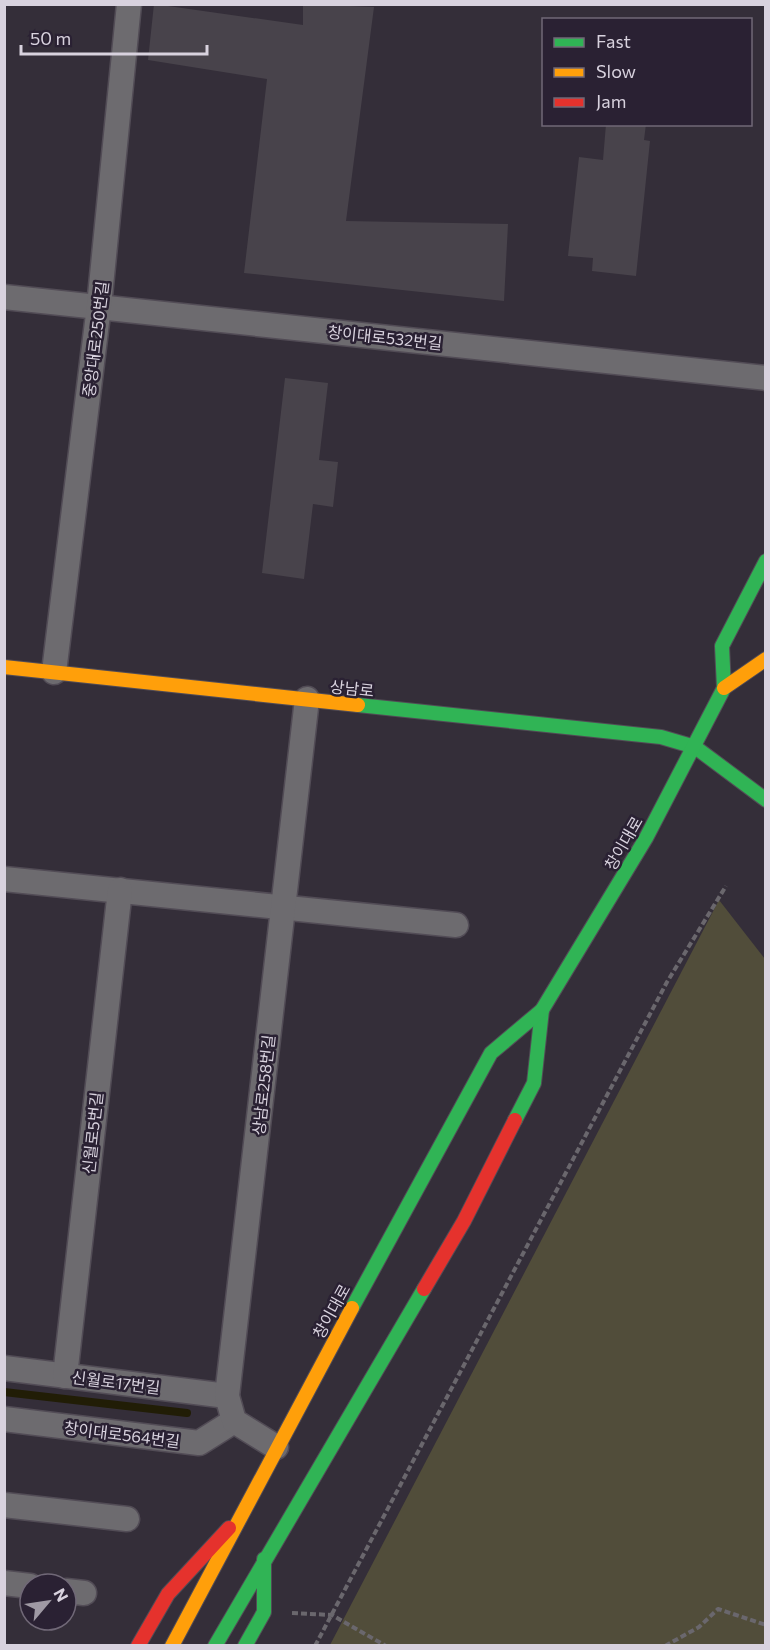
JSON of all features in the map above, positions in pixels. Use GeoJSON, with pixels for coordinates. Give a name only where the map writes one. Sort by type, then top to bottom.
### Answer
{"type":"FeatureCollection","features":[{"type":"Feature","properties":{"kind":"main road","name":"창이대로"},"geometry":{"type":"LineString","coordinates":[[172,1646],[276,1447],[491,1053],[542,1010],[646,838],[724,688],[722,646],[765,561]]}},
{"type":"Feature","properties":{"kind":"main road"},"geometry":{"type":"LineString","coordinates":[[724,688],[762,664],[765,659]]}},
{"type":"Feature","properties":{"kind":"main road","name":"상남로"},"geometry":{"type":"LineString","coordinates":[[4,667],[661,737],[694,747],[765,800]]}},
{"type":"Feature","properties":{"kind":"main road","name":"창이대로"},"geometry":{"type":"LineString","coordinates":[[215,1646],[464,1221],[534,1083],[542,1010]]}},
{"type":"Feature","properties":{"kind":"main road"},"geometry":{"type":"LineString","coordinates":[[138,1646],[168,1594],[240,1516]]}},
{"type":"Feature","properties":{"kind":"main road"},"geometry":{"type":"LineString","coordinates":[[245,1646],[264,1611],[264,1559]]}},
{"type":"Feature","properties":{"kind":"street","name":"중앙대로250번길"},"geometry":{"type":"LineString","coordinates":[[54,672],[99,306],[129,4]]}},
{"type":"Feature","properties":{"kind":"street","name":"창이대로532번길"},"geometry":{"type":"LineString","coordinates":[[4,297],[765,378]]}},
{"type":"Feature","properties":{"kind":"street","name":"상남로258번길"},"geometry":{"type":"LineString","coordinates":[[234,1420],[227,1396],[307,699]]}},
{"type":"Feature","properties":{"kind":"street"},"geometry":{"type":"LineString","coordinates":[[4,879],[456,925]]}},
{"type":"Feature","properties":{"kind":"street","name":"신월로5번길"},"geometry":{"type":"LineString","coordinates":[[65,1376],[120,891]]}},
{"type":"Feature","properties":{"kind":"street","name":"신월로17번길"},"geometry":{"type":"LineString","coordinates":[[4,1368],[227,1396]]}},
{"type":"Feature","properties":{"kind":"street","name":"창이대로564번길"},"geometry":{"type":"LineString","coordinates":[[4,1419],[199,1443],[234,1420]]}},
{"type":"Feature","properties":{"kind":"street"},"geometry":{"type":"LineString","coordinates":[[234,1420],[276,1447]]}},
{"type":"Feature","properties":{"kind":"street"},"geometry":{"type":"LineString","coordinates":[[4,1505],[127,1519]]}},
{"type":"Feature","properties":{"kind":"path"},"geometry":{"type":"LineString","coordinates":[[315,1646],[667,982],[726,886]]}},
{"type":"Feature","properties":{"kind":"path"},"geometry":{"type":"LineString","coordinates":[[665,1646],[699,1627],[718,1609],[765,1625]]}},
{"type":"Feature","properties":{"kind":"path"},"geometry":{"type":"LineString","coordinates":[[264,1611],[332,1615],[386,1646]]}},
{"type":"Feature","properties":{"kind":"shaded area"},"geometry":{"type":"Polygon","coordinates":[[[719,900],[765,959],[765,1645],[330,1645],[719,900]]]}},
{"type":"Feature","properties":{"kind":"building"},"geometry":{"type":"Polygon","coordinates":[[[154,4],[303,25],[303,4],[374,7],[346,221],[508,224],[504,301],[244,273],[267,79],[148,60],[154,4]]]}},
{"type":"Feature","properties":{"kind":"building"},"geometry":{"type":"Polygon","coordinates":[[[606,126],[646,126],[644,140],[650,141],[636,276],[592,271],[593,258],[568,256],[579,157],[603,160],[606,126]]]}},
{"type":"Feature","properties":{"kind":"building"},"geometry":{"type":"Polygon","coordinates":[[[285,378],[328,383],[319,460],[338,462],[333,507],[313,504],[304,579],[262,573],[285,378]]]}},
{"type":"Feature","properties":{"kind":"waterway"},"geometry":{"type":"LineString","coordinates":[[4,1392],[187,1413]]}},
{"type":"Feature","properties":{"kind":"traffic: fast"},"geometry":{"type":"LineString","coordinates":[[352,1308],[491,1053],[542,1010],[646,838],[724,688],[722,646],[766,561]]}},
{"type":"Feature","properties":{"kind":"traffic: fast"},"geometry":{"type":"LineString","coordinates":[[358,705],[661,737],[695,747],[766,800]]}},
{"type":"Feature","properties":{"kind":"traffic: fast"},"geometry":{"type":"LineString","coordinates":[[515,1120],[534,1083],[542,1010]]}},
{"type":"Feature","properties":{"kind":"traffic: fast"},"geometry":{"type":"LineString","coordinates":[[215,1646],[424,1289]]}},
{"type":"Feature","properties":{"kind":"traffic: fast"},"geometry":{"type":"LineString","coordinates":[[245,1646],[264,1612],[264,1559]]}},
{"type":"Feature","properties":{"kind":"traffic: slow"},"geometry":{"type":"LineString","coordinates":[[724,688],[766,659]]}},
{"type":"Feature","properties":{"kind":"traffic: slow"},"geometry":{"type":"LineString","coordinates":[[4,667],[358,705]]}},
{"type":"Feature","properties":{"kind":"traffic: slow"},"geometry":{"type":"LineString","coordinates":[[172,1646],[352,1308]]}},
{"type":"Feature","properties":{"kind":"traffic: jam"},"geometry":{"type":"LineString","coordinates":[[424,1289],[464,1221],[515,1120]]}},
{"type":"Feature","properties":{"kind":"traffic: jam"},"geometry":{"type":"LineString","coordinates":[[138,1646],[168,1594],[229,1528]]}}]}
